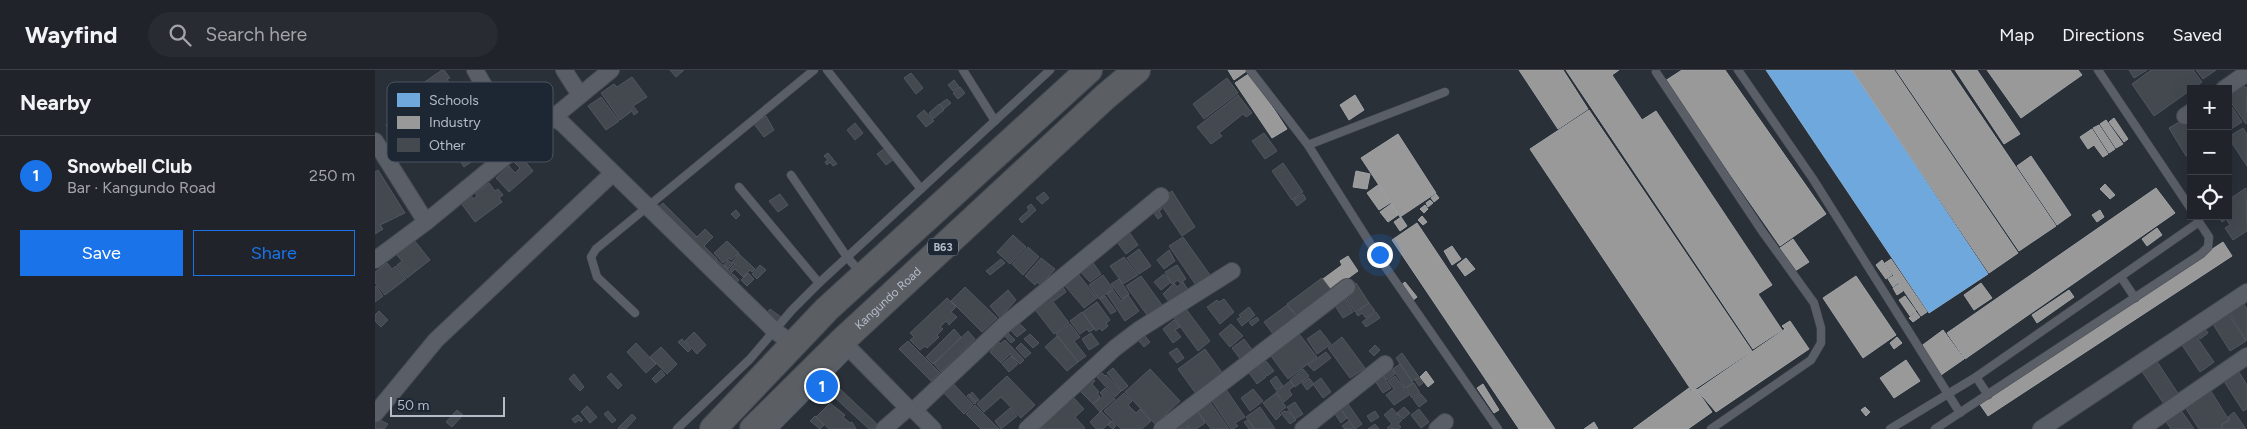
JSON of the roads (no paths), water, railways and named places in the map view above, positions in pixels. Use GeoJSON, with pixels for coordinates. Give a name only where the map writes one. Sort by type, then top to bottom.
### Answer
{"type":"FeatureCollection","features":[{"type":"Feature","properties":{"kind":"highway","name":"B63"},"geometry":{"type":"LineString","coordinates":[[713,429],[784,338],[855,266],[1089,70]]}},
{"type":"Feature","properties":{"kind":"highway","name":"Kangundo Road"},"geometry":{"type":"LineString","coordinates":[[753,429],[846,346],[1098,104],[1137,70]]}},
{"type":"Feature","properties":{"kind":"street"},"geometry":{"type":"LineString","coordinates":[[475,70],[482,82]]}},
{"type":"Feature","properties":{"kind":"street"},"geometry":{"type":"LineString","coordinates":[[564,70],[580,95]]}},
{"type":"Feature","properties":{"kind":"street"},"geometry":{"type":"LineString","coordinates":[[611,70],[553,118],[613,173],[784,338]]}},
{"type":"Feature","properties":{"kind":"street"},"geometry":{"type":"LineString","coordinates":[[2230,85],[2247,73]]}},
{"type":"Feature","properties":{"kind":"street"},"geometry":{"type":"LineString","coordinates":[[375,140],[381,160],[426,222]]}},
{"type":"Feature","properties":{"kind":"street"},"geometry":{"type":"LineString","coordinates":[[375,260],[500,162]]}},
{"type":"Feature","properties":{"kind":"street"},"geometry":{"type":"LineString","coordinates":[[375,414],[435,340],[613,173]]}},
{"type":"Feature","properties":{"kind":"street"},"geometry":{"type":"LineString","coordinates":[[884,429],[911,409],[1003,326],[1161,196]]}},
{"type":"Feature","properties":{"kind":"street"},"geometry":{"type":"LineString","coordinates":[[1027,429],[1115,348],[1140,329],[1232,271]]}},
{"type":"Feature","properties":{"kind":"street"},"geometry":{"type":"LineString","coordinates":[[1162,429],[1347,287]]}},
{"type":"Feature","properties":{"kind":"street"},"geometry":{"type":"LineString","coordinates":[[2041,429],[2247,292]]}},
{"type":"Feature","properties":{"kind":"street"},"geometry":{"type":"LineString","coordinates":[[846,346],[933,429]]}},
{"type":"Feature","properties":{"kind":"street"},"geometry":{"type":"LineString","coordinates":[[2141,429],[2247,356]]}},
{"type":"Feature","properties":{"kind":"street"},"geometry":{"type":"LineString","coordinates":[[1303,429],[1385,364]]}},
{"type":"Feature","properties":{"kind":"lane"},"geometry":{"type":"LineString","coordinates":[[635,313],[597,276],[591,257],[596,249],[814,70]]}},
{"type":"Feature","properties":{"kind":"lane"},"geometry":{"type":"LineString","coordinates":[[827,70],[921,188]]}},
{"type":"Feature","properties":{"kind":"lane"},"geometry":{"type":"LineString","coordinates":[[963,70],[995,121]]}},
{"type":"Feature","properties":{"kind":"lane"},"geometry":{"type":"LineString","coordinates":[[677,429],[744,365],[784,338],[792,310],[819,283],[855,266],[921,188],[1050,70]]}},
{"type":"Feature","properties":{"kind":"lane"},"geometry":{"type":"LineString","coordinates":[[1250,70],[1307,145],[1382,262],[1498,429]]}},
{"type":"Feature","properties":{"kind":"lane"},"geometry":{"type":"LineString","coordinates":[[1657,70],[1761,231],[1814,303],[1821,328],[1821,343],[1811,360],[1711,429]]}},
{"type":"Feature","properties":{"kind":"lane"},"geometry":{"type":"LineString","coordinates":[[1738,70],[1813,180],[1960,412]]}},
{"type":"Feature","properties":{"kind":"lane"},"geometry":{"type":"LineString","coordinates":[[2098,70],[2187,202]]}},
{"type":"Feature","properties":{"kind":"lane"},"geometry":{"type":"LineString","coordinates":[[1307,145],[1445,92]]}},
{"type":"Feature","properties":{"kind":"lane"},"geometry":{"type":"LineString","coordinates":[[791,175],[855,266]]}},
{"type":"Feature","properties":{"kind":"lane"},"geometry":{"type":"LineString","coordinates":[[739,187],[819,283]]}},
{"type":"Feature","properties":{"kind":"lane"},"geometry":{"type":"LineString","coordinates":[[1890,429],[1977,377],[2121,277],[2196,220]]}},
{"type":"Feature","properties":{"kind":"lane"},"geometry":{"type":"LineString","coordinates":[[1935,429],[2135,298],[2208,247],[2209,237],[2198,220]]}},
{"type":"Feature","properties":{"kind":"lane"},"geometry":{"type":"LineString","coordinates":[[2121,277],[2135,298]]}},
{"type":"Feature","properties":{"kind":"lane"},"geometry":{"type":"LineString","coordinates":[[774,429],[846,346]]}},
{"type":"Feature","properties":{"kind":"lane"},"geometry":{"type":"LineString","coordinates":[[1977,377],[1988,395]]}},
{"type":"Feature","properties":{"kind":"place","name":"Snowbell Club"},"geometry":{"type":"Point","coordinates":[822,386]}}]}
